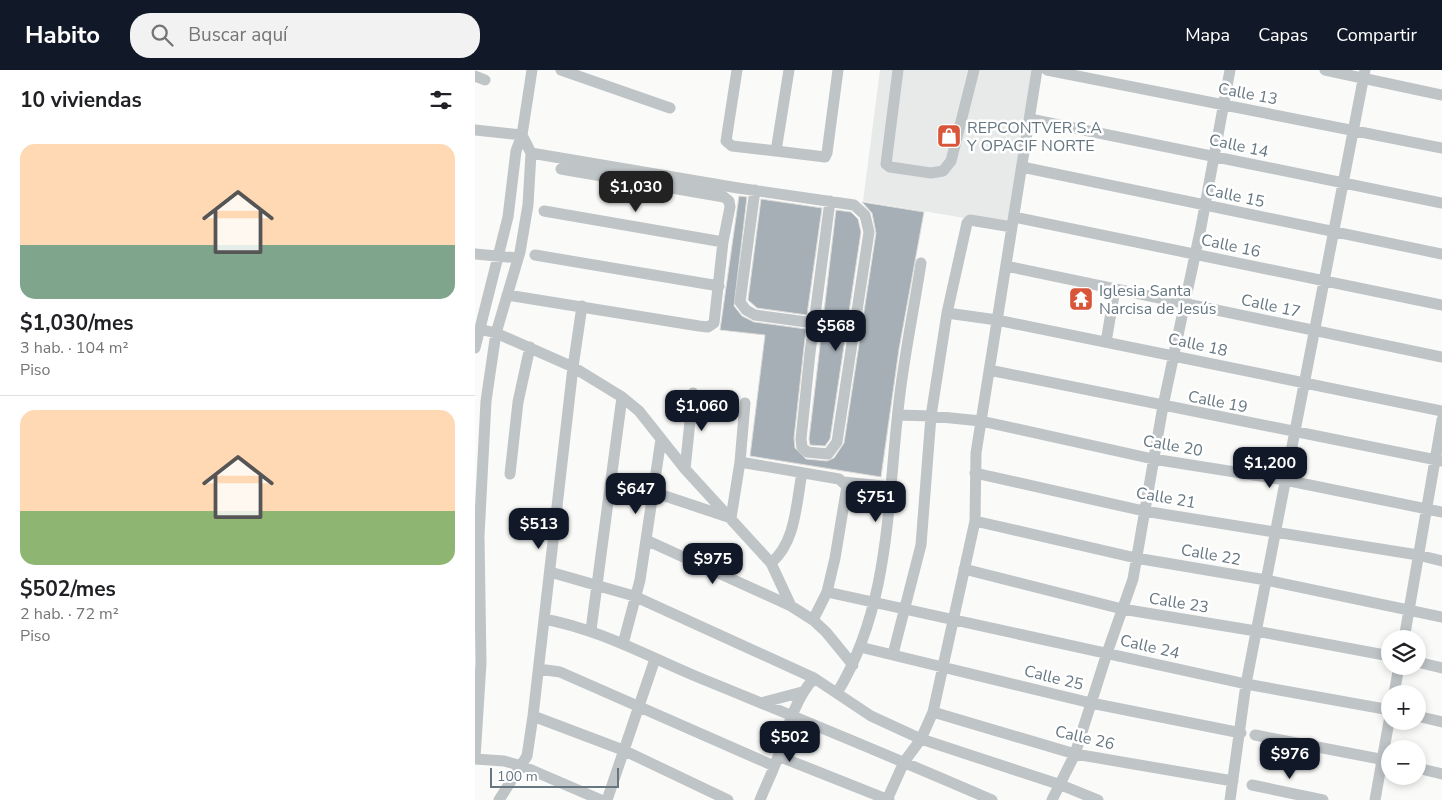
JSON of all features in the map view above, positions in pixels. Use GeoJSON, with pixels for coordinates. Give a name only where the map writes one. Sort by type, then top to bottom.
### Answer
{"type":"FeatureCollection","features":[{"type":"Feature","properties":{"kind":"street"},"geometry":{"type":"LineString","coordinates":[[475,348],[509,217],[516,152],[522,135],[532,70]]}},
{"type":"Feature","properties":{"kind":"street"},"geometry":{"type":"LineString","coordinates":[[561,70],[670,108]]}},
{"type":"Feature","properties":{"kind":"street"},"geometry":{"type":"LineString","coordinates":[[737,70],[726,141],[732,146],[825,157],[838,70]]}},
{"type":"Feature","properties":{"kind":"street"},"geometry":{"type":"LineString","coordinates":[[776,151],[789,70]]}},
{"type":"Feature","properties":{"kind":"street"},"geometry":{"type":"LineString","coordinates":[[898,70],[886,164],[890,167],[931,173],[943,171],[951,161],[974,70]]}},
{"type":"Feature","properties":{"kind":"street"},"geometry":{"type":"LineString","coordinates":[[539,669],[560,672],[638,706],[776,761],[888,800],[904,762],[921,739],[933,712],[975,521],[976,453],[1037,70]]}},
{"type":"Feature","properties":{"kind":"street","name":"Calle 13"},"geometry":{"type":"LineString","coordinates":[[1047,70],[1442,148]]}},
{"type":"Feature","properties":{"kind":"street"},"geometry":{"type":"LineString","coordinates":[[1052,800],[1075,754],[1107,653],[1133,580],[1163,406],[1205,205],[1230,70]]}},
{"type":"Feature","properties":{"kind":"street"},"geometry":{"type":"LineString","coordinates":[[1325,70],[1364,74],[1442,94]]}},
{"type":"Feature","properties":{"kind":"street"},"geometry":{"type":"LineString","coordinates":[[1230,800],[1241,733],[1246,684],[1364,74]]}},
{"type":"Feature","properties":{"kind":"street","name":"Calle 14"},"geometry":{"type":"LineString","coordinates":[[1030,119],[1442,203]]}},
{"type":"Feature","properties":{"kind":"street"},"geometry":{"type":"LineString","coordinates":[[475,130],[522,135]]}},
{"type":"Feature","properties":{"kind":"street"},"geometry":{"type":"LineString","coordinates":[[522,135],[531,153],[528,205],[518,258],[496,333],[480,400],[478,662],[475,758],[504,761],[522,766],[601,800]]}},
{"type":"Feature","properties":{"kind":"street"},"geometry":{"type":"LineString","coordinates":[[531,153],[755,190],[854,204],[865,216],[869,232],[837,442],[828,454],[807,452],[802,447],[814,323],[830,201]]}},
{"type":"Feature","properties":{"kind":"street","name":"Calle 15"},"geometry":{"type":"LineString","coordinates":[[1022,167],[1442,254]]}},
{"type":"Feature","properties":{"kind":"street"},"geometry":{"type":"LineString","coordinates":[[507,295],[708,327],[714,323],[723,242],[730,207],[729,201],[724,197],[561,169]]}},
{"type":"Feature","properties":{"kind":"street"},"geometry":{"type":"LineString","coordinates":[[755,190],[740,302],[746,310],[755,315],[814,323]]}},
{"type":"Feature","properties":{"kind":"street"},"geometry":{"type":"LineString","coordinates":[[544,211],[723,242]]}},
{"type":"Feature","properties":{"kind":"street","name":"Calle 16"},"geometry":{"type":"LineString","coordinates":[[947,312],[968,221],[1013,222],[1195,254],[1442,305]]}},
{"type":"Feature","properties":{"kind":"street"},"geometry":{"type":"LineString","coordinates":[[475,254],[518,258]]}},
{"type":"Feature","properties":{"kind":"street"},"geometry":{"type":"LineString","coordinates":[[535,255],[719,286]]}},
{"type":"Feature","properties":{"kind":"street"},"geometry":{"type":"LineString","coordinates":[[837,693],[853,665],[875,601],[889,525],[898,415],[921,263]]}},
{"type":"Feature","properties":{"kind":"street","name":"Calle 17"},"geometry":{"type":"LineString","coordinates":[[1006,266],[1442,357]]}},
{"type":"Feature","properties":{"kind":"street"},"geometry":{"type":"LineString","coordinates":[[1106,342],[1115,289]]}},
{"type":"Feature","properties":{"kind":"street"},"geometry":{"type":"LineString","coordinates":[[499,800],[527,756],[539,669],[573,367],[582,306]]}},
{"type":"Feature","properties":{"kind":"street"},"geometry":{"type":"LineString","coordinates":[[893,654],[921,545],[931,416],[947,312]]}},
{"type":"Feature","properties":{"kind":"street","name":"Calle 18"},"geometry":{"type":"LineString","coordinates":[[947,312],[997,320],[1442,411]]}},
{"type":"Feature","properties":{"kind":"street"},"geometry":{"type":"LineString","coordinates":[[479,329],[496,333],[573,367],[622,397],[639,411],[685,469],[771,564],[791,606]]}},
{"type":"Feature","properties":{"kind":"street"},"geometry":{"type":"LineString","coordinates":[[510,474],[518,402],[530,347]]}},
{"type":"Feature","properties":{"kind":"street","name":"Calle 19"},"geometry":{"type":"LineString","coordinates":[[989,370],[1439,461]]}},
{"type":"Feature","properties":{"kind":"street"},"geometry":{"type":"LineString","coordinates":[[685,469],[693,393]]}},
{"type":"Feature","properties":{"kind":"street"},"geometry":{"type":"LineString","coordinates":[[591,630],[622,397]]}},
{"type":"Feature","properties":{"kind":"street"},"geometry":{"type":"LineString","coordinates":[[731,518],[740,462],[745,403]]}},
{"type":"Feature","properties":{"kind":"street","name":"Calle 20"},"geometry":{"type":"LineString","coordinates":[[898,415],[981,421],[1153,459],[1285,480],[1442,512]]}},
{"type":"Feature","properties":{"kind":"street"},"geometry":{"type":"LineString","coordinates":[[1405,630],[1427,509],[1439,461],[1442,420]]}},
{"type":"Feature","properties":{"kind":"street"},"geometry":{"type":"LineString","coordinates":[[623,644],[634,596],[640,580],[661,439]]}},
{"type":"Feature","properties":{"kind":"street"},"geometry":{"type":"LineString","coordinates":[[740,462],[839,479],[844,482],[892,487]]}},
{"type":"Feature","properties":{"kind":"street"},"geometry":{"type":"LineString","coordinates":[[771,564],[781,555],[789,541],[802,473]]}},
{"type":"Feature","properties":{"kind":"street","name":"Calle 21"},"geometry":{"type":"LineString","coordinates":[[975,473],[1144,511],[1418,555],[1442,562]]}},
{"type":"Feature","properties":{"kind":"street"},"geometry":{"type":"LineString","coordinates":[[813,620],[827,592],[846,500],[847,486],[844,482]]}},
{"type":"Feature","properties":{"kind":"street"},"geometry":{"type":"LineString","coordinates":[[653,492],[731,518]]}},
{"type":"Feature","properties":{"kind":"street","name":"Calle 22"},"geometry":{"type":"LineString","coordinates":[[975,521],[1136,558],[1266,580],[1442,617]]}},
{"type":"Feature","properties":{"kind":"street"},"geometry":{"type":"LineString","coordinates":[[646,540],[791,606],[813,620],[826,632],[853,665]]}},
{"type":"Feature","properties":{"kind":"street","name":"Calle 23"},"geometry":{"type":"LineString","coordinates":[[964,569],[1122,609],[1381,654]]}},
{"type":"Feature","properties":{"kind":"street"},"geometry":{"type":"LineString","coordinates":[[550,572],[597,587],[634,596],[814,678],[871,716],[921,739],[1061,785],[1098,800]]}},
{"type":"Feature","properties":{"kind":"street","name":"Calle 24"},"geometry":{"type":"LineString","coordinates":[[827,592],[875,601],[904,610],[953,618],[1246,684],[1381,708]]}},
{"type":"Feature","properties":{"kind":"street"},"geometry":{"type":"LineString","coordinates":[[544,619],[591,630],[655,659],[792,714],[992,800]]}},
{"type":"Feature","properties":{"kind":"street","name":"Calle 25"},"geometry":{"type":"LineString","coordinates":[[860,647],[1091,703],[1241,733]]}},
{"type":"Feature","properties":{"kind":"street"},"geometry":{"type":"LineString","coordinates":[[607,800],[655,659]]}},
{"type":"Feature","properties":{"kind":"street"},"geometry":{"type":"LineString","coordinates":[[1426,664],[1442,668]]}},
{"type":"Feature","properties":{"kind":"street"},"geometry":{"type":"LineString","coordinates":[[760,800],[792,714],[802,692],[814,678]]}},
{"type":"Feature","properties":{"kind":"street"},"geometry":{"type":"LineString","coordinates":[[761,703],[802,692]]}},
{"type":"Feature","properties":{"kind":"street","name":"Calle 26"},"geometry":{"type":"LineString","coordinates":[[933,712],[1075,754],[1233,781]]}},
{"type":"Feature","properties":{"kind":"street"},"geometry":{"type":"LineString","coordinates":[[533,716],[623,750],[728,800]]}},
{"type":"Feature","properties":{"kind":"street"},"geometry":{"type":"LineString","coordinates":[[1426,718],[1442,722]]}},
{"type":"Feature","properties":{"kind":"street"},"geometry":{"type":"LineString","coordinates":[[1255,735],[1381,759]]}},
{"type":"Feature","properties":{"kind":"street"},"geometry":{"type":"LineString","coordinates":[[1426,770],[1442,774]]}},
{"type":"Feature","properties":{"kind":"street"},"geometry":{"type":"LineString","coordinates":[[1375,800],[1381,778]]}},
{"type":"Feature","properties":{"kind":"street"},"geometry":{"type":"LineString","coordinates":[[1252,785],[1323,800]]}},
{"type":"Feature","properties":{"kind":"shaded area","name":"REPCONTVER S.A Y OPACIF NORTE"},"geometry":{"type":"Polygon","coordinates":[[[880,70],[1038,70],[1012,226],[863,201],[880,70]]]}},
{"type":"Feature","properties":{"kind":"building"},"geometry":{"type":"Polygon","coordinates":[[[739,196],[747,197],[734,306],[742,316],[754,322],[806,329],[794,438],[795,448],[806,459],[827,461],[834,458],[844,443],[876,233],[872,213],[862,202],[924,212],[899,349],[881,477],[750,456],[765,335],[720,330],[739,196]]]}},
{"type":"Feature","properties":{"kind":"building"},"geometry":{"type":"Polygon","coordinates":[[[761,199],[822,208],[807,315],[757,308],[748,300],[761,199]]]}},
{"type":"Feature","properties":{"kind":"building"},"geometry":{"type":"Polygon","coordinates":[[[836,210],[851,212],[858,219],[861,232],[830,439],[825,446],[810,445],[809,439],[836,210]]]}},
{"type":"Feature","properties":{"kind":"place","name":"REPCONTVER S.A Y OPACIF NORTE"},"geometry":{"type":"Point","coordinates":[949,136]}},
{"type":"Feature","properties":{"kind":"place","name":"Iglesia Santa Narcisa de Jesús"},"geometry":{"type":"Point","coordinates":[1081,299]}}]}
